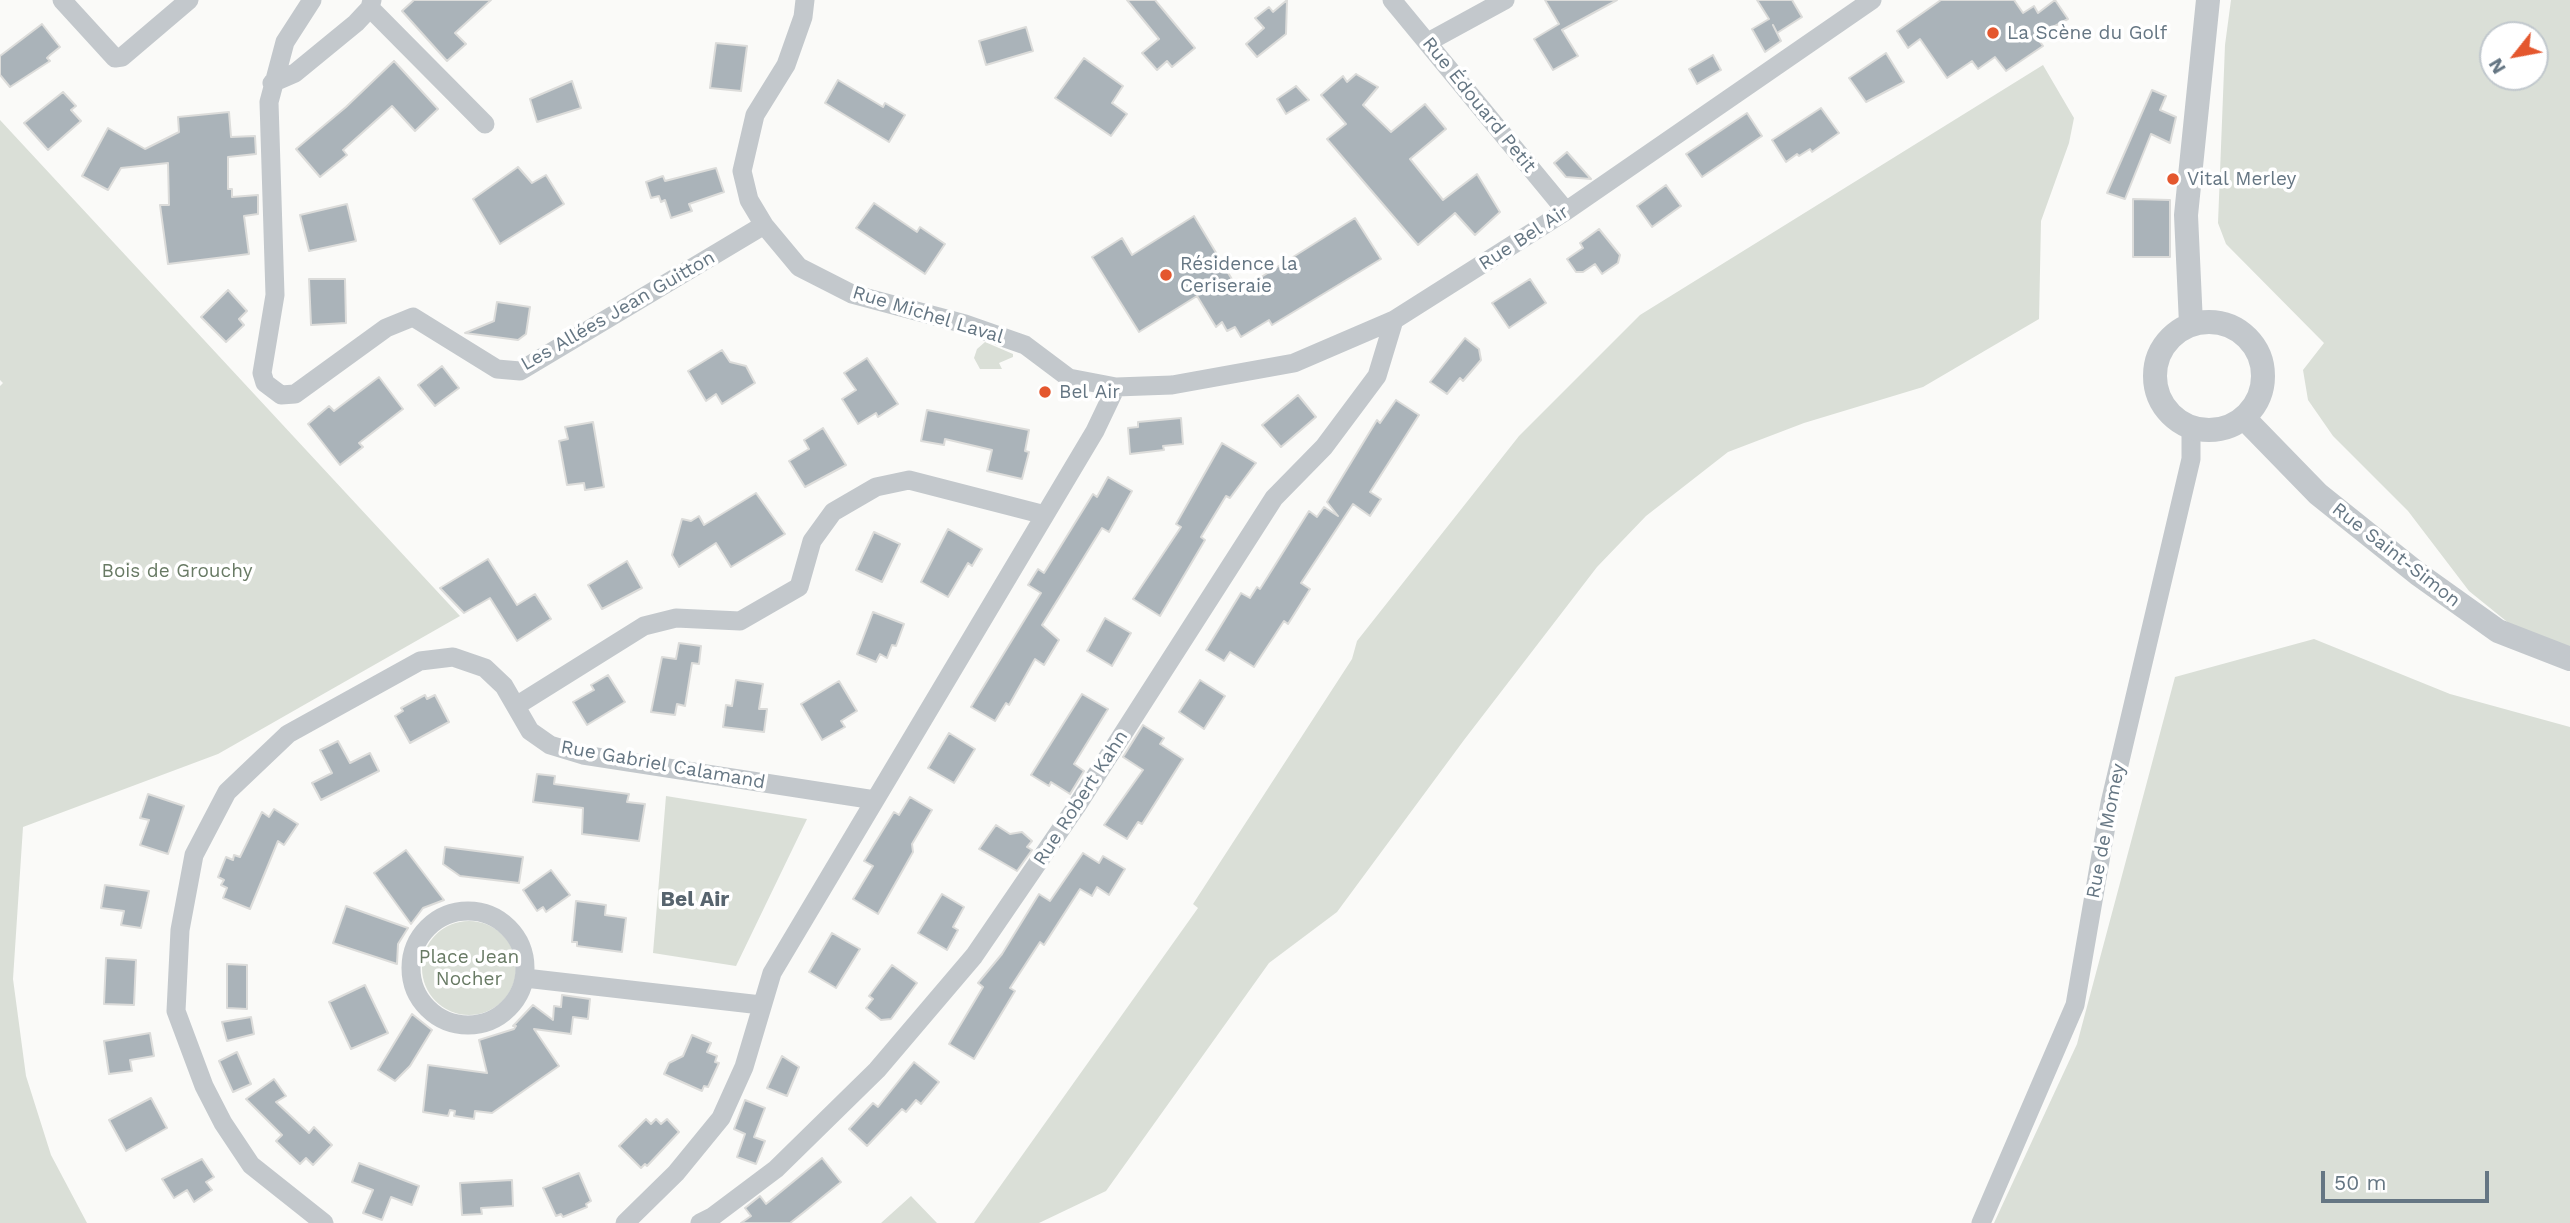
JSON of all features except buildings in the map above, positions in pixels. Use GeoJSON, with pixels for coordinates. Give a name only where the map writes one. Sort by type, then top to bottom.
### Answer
{"type":"FeatureCollection","features":[{"type":"Feature","properties":{"kind":"street"},"geometry":{"type":"LineString","coordinates":[[62,0],[115,58],[122,57],[189,0]]}},
{"type":"Feature","properties":{"kind":"street","name":"Les Allées Jean Guitton"},"geometry":{"type":"LineString","coordinates":[[312,0],[285,42],[269,102],[275,295],[262,373],[265,383],[281,395],[295,394],[386,328],[413,317],[497,369],[520,371],[764,225]]}},
{"type":"Feature","properties":{"kind":"street","name":"Rue Michel Laval"},"geometry":{"type":"LineString","coordinates":[[805,0],[803,17],[786,65],[755,115],[742,171],[748,200],[764,225],[799,267],[852,294],[965,324],[1026,345],[1069,378],[1116,387],[1137,387]]}},
{"type":"Feature","properties":{"kind":"street","name":"Rue Édouard Petit"},"geometry":{"type":"LineString","coordinates":[[1392,0],[1566,211]]}},
{"type":"Feature","properties":{"kind":"street"},"geometry":{"type":"LineString","coordinates":[[1428,42],[1505,0]]}},
{"type":"Feature","properties":{"kind":"street","name":"Rue Bel Air"},"geometry":{"type":"LineString","coordinates":[[1137,387],[1172,385],[1294,363],[1425,304],[1566,211],[1872,0]]}},
{"type":"Feature","properties":{"kind":"street"},"geometry":{"type":"LineString","coordinates":[[2191,324],[2186,215],[2208,0]]}},
{"type":"Feature","properties":{"kind":"street"},"geometry":{"type":"LineString","coordinates":[[272,83],[295,73],[371,4],[485,124]]}},
{"type":"Feature","properties":{"kind":"street","name":"Rue Robert Kahn"},"geometry":{"type":"LineString","coordinates":[[700,1223],[776,1169],[877,1070],[974,956],[1076,807],[1274,498],[1324,447],[1377,376],[1394,320]]}},
{"type":"Feature","properties":{"kind":"street"},"geometry":{"type":"LineString","coordinates":[[2218,322],[2241,331],[2256,346],[2264,371],[2262,390],[2244,418],[2228,427],[2210,430],[2191,427],[2176,419],[2165,407],[2155,376],[2159,355],[2171,337],[2191,324],[2218,322]]}},
{"type":"Feature","properties":{"kind":"street"},"geometry":{"type":"LineString","coordinates":[[625,1223],[676,1173],[722,1118],[744,1067],[772,973],[1095,431],[1116,387]]}},
{"type":"Feature","properties":{"kind":"street","name":"Rue Saint-Simon"},"geometry":{"type":"LineString","coordinates":[[2244,418],[2318,494],[2418,574],[2498,631],[2570,659]]}},
{"type":"Feature","properties":{"kind":"street","name":"Rue de Momey"},"geometry":{"type":"LineString","coordinates":[[1981,1223],[2075,1005],[2110,803],[2191,459],[2191,427]]}},
{"type":"Feature","properties":{"kind":"street"},"geometry":{"type":"LineString","coordinates":[[516,706],[644,626],[676,618],[740,621],[799,587],[812,541],[833,512],[876,487],[909,480],[1045,515]]}},
{"type":"Feature","properties":{"kind":"street","name":"Rue Gabriel Calamand"},"geometry":{"type":"LineString","coordinates":[[324,1223],[251,1165],[223,1123],[204,1086],[176,1011],[180,930],[194,855],[227,792],[288,734],[420,661],[453,657],[485,668],[504,685],[530,731],[550,745],[583,755],[875,800]]}},
{"type":"Feature","properties":{"kind":"street"},"geometry":{"type":"LineString","coordinates":[[475,911],[493,916],[509,926],[520,942],[525,960],[525,978],[519,995],[501,1015],[477,1025],[459,1025],[432,1013],[422,1002],[415,988],[411,969],[414,950],[423,933],[438,919],[455,912],[475,911]]}},
{"type":"Feature","properties":{"kind":"street"},"geometry":{"type":"LineString","coordinates":[[525,978],[761,1005]]}},
{"type":"Feature","properties":{"kind":"green space"},"geometry":{"type":"Polygon","coordinates":[[[2231,0],[2570,0],[2570,648],[2537,646],[2469,591],[2408,511],[2333,436],[2308,400],[2303,370],[2324,343],[2226,244],[2218,223],[2225,45],[2231,0]]]}},
{"type":"Feature","properties":{"kind":"green space"},"geometry":{"type":"Polygon","coordinates":[[[2043,65],[2074,118],[2069,143],[2041,221],[2039,319],[1923,387],[1804,423],[1728,452],[1646,516],[1597,567],[1337,912],[1269,963],[1106,1191],[1039,1223],[974,1223],[1198,908],[1193,904],[1352,659],[1357,641],[1519,436],[1640,315],[2043,65]]]}},
{"type":"Feature","properties":{"kind":"green space","name":"Bois de Grouchy"},"geometry":{"type":"Polygon","coordinates":[[[0,120],[460,616],[218,754],[23,827],[13,979],[26,1076],[51,1155],[87,1223],[0,1223],[0,386],[3,383],[0,380],[0,120]]]}},
{"type":"Feature","properties":{"kind":"green space"},"geometry":{"type":"Polygon","coordinates":[[[985,342],[1013,354],[1013,357],[999,363],[1002,369],[980,369],[974,358],[977,349],[985,342]]]}},
{"type":"Feature","properties":{"kind":"green space"},"geometry":{"type":"Polygon","coordinates":[[[2314,639],[2450,694],[2570,727],[2570,1223],[1994,1223],[2077,1044],[2175,677],[2314,639]]]}},
{"type":"Feature","properties":{"kind":"green space"},"geometry":{"type":"Polygon","coordinates":[[[666,796],[807,819],[736,966],[653,953],[666,796]]]}},
{"type":"Feature","properties":{"kind":"green space","name":"Place Jean Nocher"},"geometry":{"type":"Polygon","coordinates":[[[469,921],[487,925],[502,935],[512,950],[516,968],[512,986],[502,1001],[487,1011],[469,1015],[451,1011],[436,1001],[426,986],[422,968],[426,950],[436,935],[451,925],[469,921]]]}},
{"type":"Feature","properties":{"kind":"green space"},"geometry":{"type":"Polygon","coordinates":[[[911,1196],[937,1223],[881,1223],[911,1196]]]}},
{"type":"Feature","properties":{"kind":"place","name":"La Scène du Golf"},"geometry":{"type":"Point","coordinates":[1993,33]}},
{"type":"Feature","properties":{"kind":"place","name":"Vital Merley"},"geometry":{"type":"Point","coordinates":[2173,179]}},
{"type":"Feature","properties":{"kind":"place","name":"Résidence la Ceriseraie"},"geometry":{"type":"Point","coordinates":[1166,275]}},
{"type":"Feature","properties":{"kind":"place","name":"Bel Air"},"geometry":{"type":"Point","coordinates":[1045,392]}},
{"type":"Feature","properties":{"kind":"district","name":"Bel Air"},"geometry":{"type":"Point","coordinates":[695,900]}}]}
